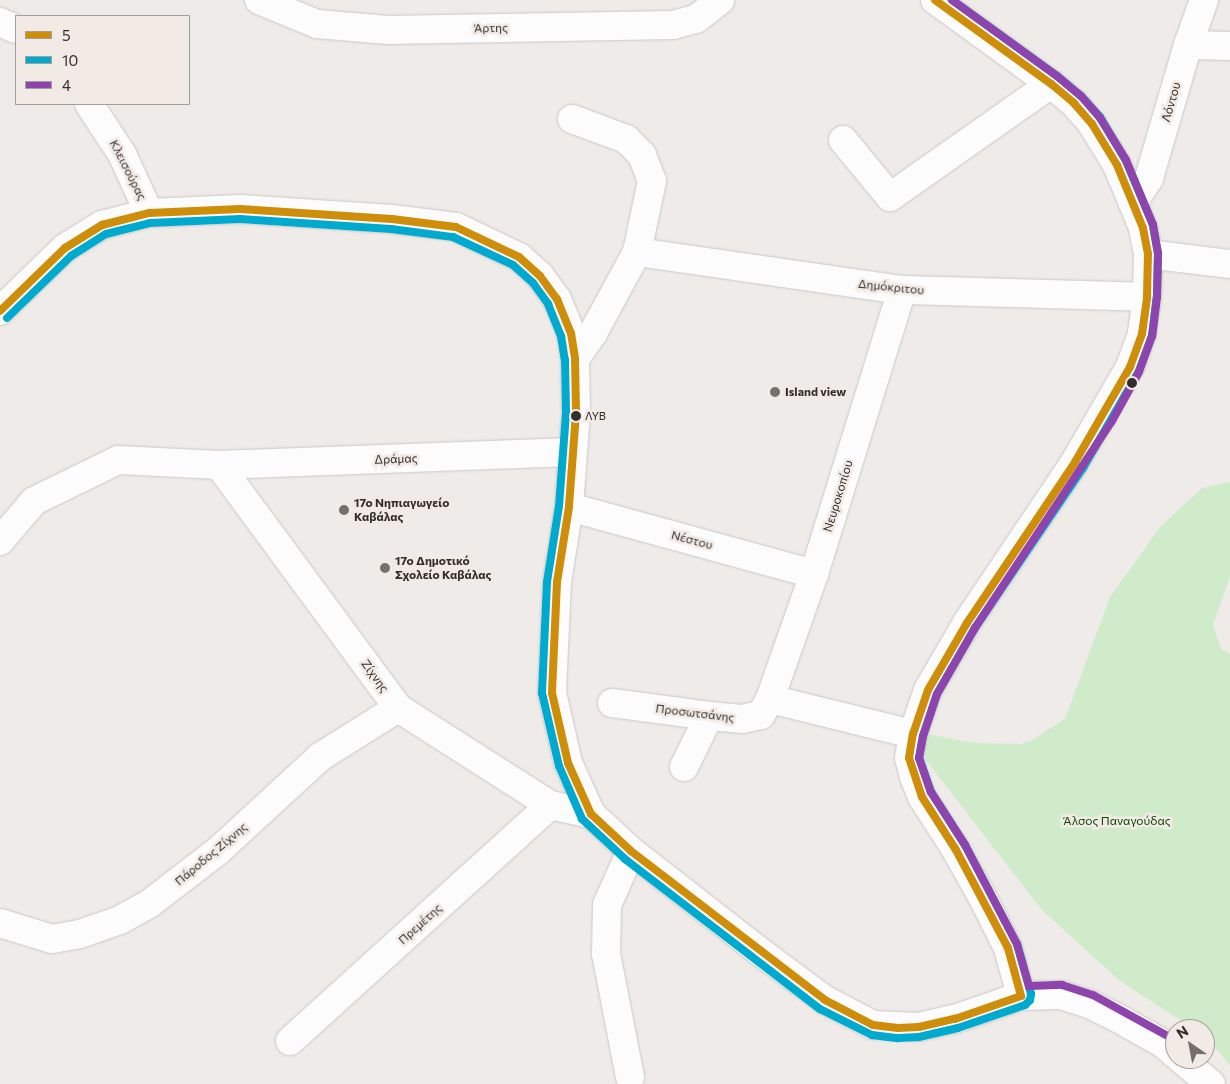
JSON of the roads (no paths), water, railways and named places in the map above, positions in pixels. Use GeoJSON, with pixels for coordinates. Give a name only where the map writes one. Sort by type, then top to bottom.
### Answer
{"type":"FeatureCollection","features":[{"type":"Feature","properties":{"kind":"street","name":"Άρτης"},"geometry":{"type":"LineString","coordinates":[[259,0],[317,24],[388,30],[673,25],[696,19],[720,0]]}},
{"type":"Feature","properties":{"kind":"street"},"geometry":{"type":"LineString","coordinates":[[935,0],[1051,84],[1074,103],[1092,124],[1117,165],[1133,202],[1148,254],[1147,297],[1142,334],[1122,384],[1075,462],[967,623],[928,690],[912,734],[909,758],[922,798],[956,850],[984,900],[1008,948],[1022,996]]}},
{"type":"Feature","properties":{"kind":"street","name":"Λόντου"},"geometry":{"type":"LineString","coordinates":[[1133,202],[1149,178],[1188,45],[1204,0]]}},
{"type":"Feature","properties":{"kind":"street"},"geometry":{"type":"LineString","coordinates":[[0,22],[15,29]]}},
{"type":"Feature","properties":{"kind":"street"},"geometry":{"type":"LineString","coordinates":[[1188,45],[1230,46]]}},
{"type":"Feature","properties":{"kind":"street"},"geometry":{"type":"LineString","coordinates":[[843,140],[890,197],[1051,84]]}},
{"type":"Feature","properties":{"kind":"street","name":"Κλεισούρας"},"geometry":{"type":"LineString","coordinates":[[90,105],[122,154],[149,213]]}},
{"type":"Feature","properties":{"kind":"street"},"geometry":{"type":"LineString","coordinates":[[572,118],[626,139],[642,155],[652,181],[637,252],[593,333],[575,359]]}},
{"type":"Feature","properties":{"kind":"street"},"geometry":{"type":"LineString","coordinates":[[0,311],[65,248],[102,225],[149,213],[240,209],[392,219],[456,227],[519,258],[540,276],[561,308],[571,333],[575,359],[576,413],[569,507],[557,582],[552,693],[568,763],[591,814],[631,852],[825,1000],[873,1025],[919,1027],[955,1018],[1022,996],[1061,995],[1089,1004],[1165,1045]]}},
{"type":"Feature","properties":{"kind":"street","name":"Δημόκριτου"},"geometry":{"type":"LineString","coordinates":[[637,252],[902,290],[1147,297]]}},
{"type":"Feature","properties":{"kind":"street"},"geometry":{"type":"LineString","coordinates":[[1148,254],[1230,264]]}},
{"type":"Feature","properties":{"kind":"street","name":"Νευροκοπίου"},"geometry":{"type":"LineString","coordinates":[[770,700],[814,574],[902,290]]}},
{"type":"Feature","properties":{"kind":"street","name":"Δράμας"},"geometry":{"type":"LineString","coordinates":[[0,541],[34,501],[118,460],[219,465],[572,452]]}},
{"type":"Feature","properties":{"kind":"street","name":"Ζίχνης"},"geometry":{"type":"LineString","coordinates":[[219,465],[398,708],[550,805],[591,814]]}},
{"type":"Feature","properties":{"kind":"street","name":"Νέστου"},"geometry":{"type":"LineString","coordinates":[[569,507],[814,574]]}},
{"type":"Feature","properties":{"kind":"street"},"geometry":{"type":"LineString","coordinates":[[770,700],[912,734]]}},
{"type":"Feature","properties":{"kind":"street","name":"Προσωτσάνης"},"geometry":{"type":"LineString","coordinates":[[612,703],[742,719],[760,715],[770,700]]}},
{"type":"Feature","properties":{"kind":"street","name":"Πάροδος Ζίχνης"},"geometry":{"type":"LineString","coordinates":[[0,923],[52,939],[80,934],[120,920],[149,904],[219,850],[320,758],[398,708]]}},
{"type":"Feature","properties":{"kind":"street"},"geometry":{"type":"LineString","coordinates":[[684,766],[709,716]]}},
{"type":"Feature","properties":{"kind":"street","name":"Πρεμέτης"},"geometry":{"type":"LineString","coordinates":[[290,1041],[550,805]]}},
{"type":"Feature","properties":{"kind":"street"},"geometry":{"type":"LineString","coordinates":[[630,1077],[606,954],[608,904],[631,852]]}},
{"type":"Feature","properties":{"kind":"street"},"geometry":{"type":"LineString","coordinates":[[1193,1069],[1210,1084]]}},
{"type":"Feature","properties":{"kind":"place","name":"Island view"},"geometry":{"type":"Point","coordinates":[775,392]}},
{"type":"Feature","properties":{"kind":"place","name":"ΛΥΒ"},"geometry":{"type":"Point","coordinates":[576,416]}},
{"type":"Feature","properties":{"kind":"place","name":"17ο Νηπιαγωγείο Καβάλας"},"geometry":{"type":"Point","coordinates":[344,510]}},
{"type":"Feature","properties":{"kind":"place","name":"17ο Δημοτικό Σχολείο Καβάλας"},"geometry":{"type":"Point","coordinates":[385,568]}},
{"type":"Feature","properties":{"kind":"park label","name":"Άλσος Παναγούδας"},"geometry":{"type":"Point","coordinates":[1117,821]}}]}
